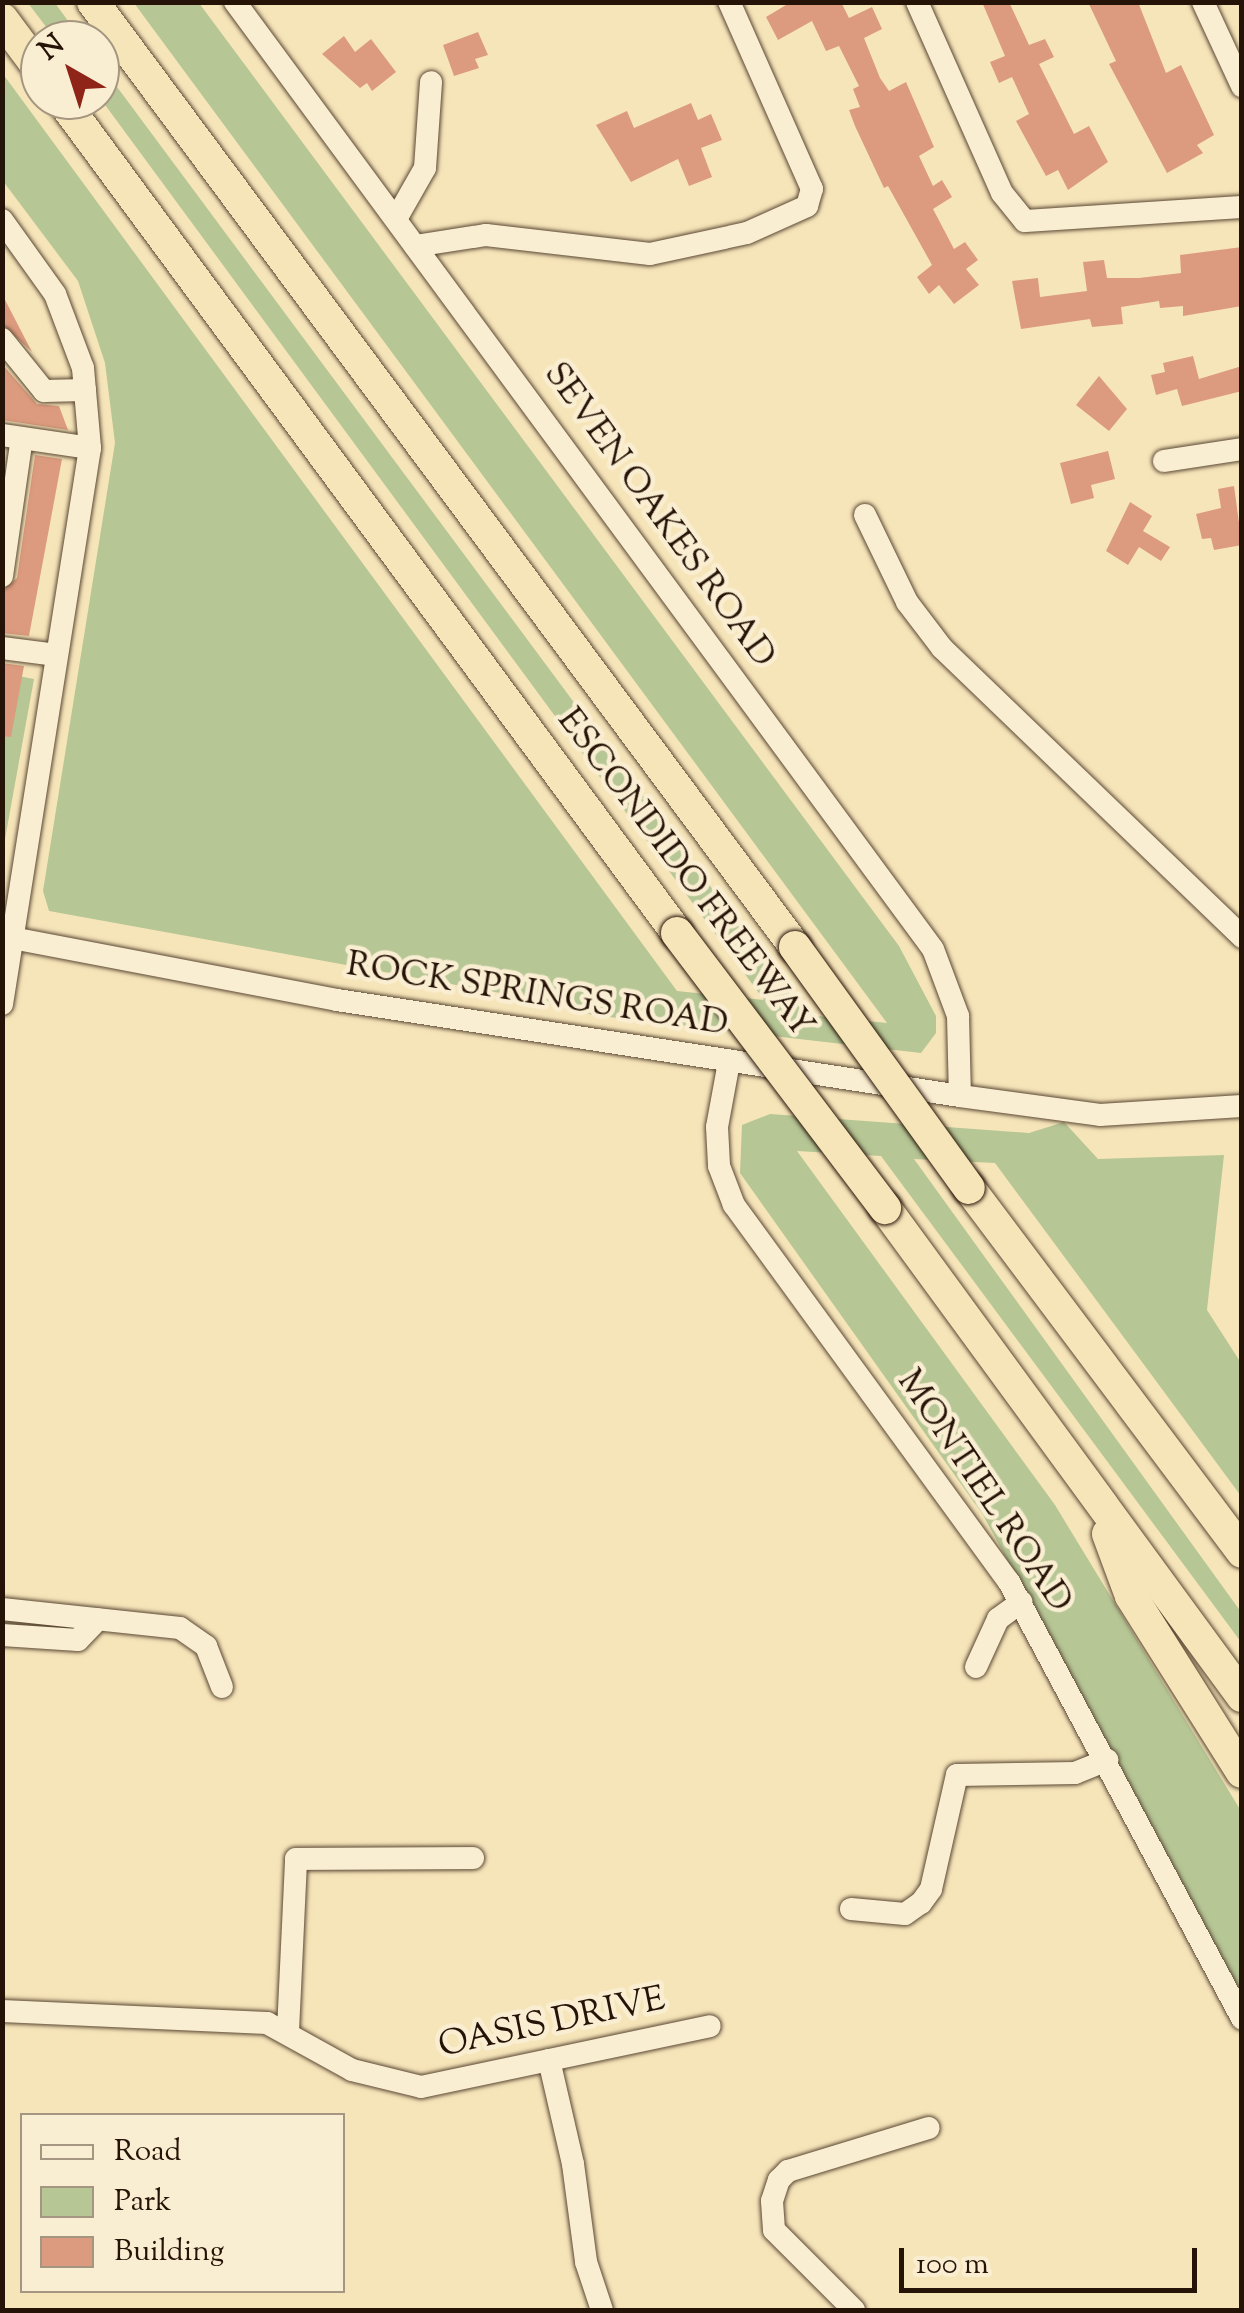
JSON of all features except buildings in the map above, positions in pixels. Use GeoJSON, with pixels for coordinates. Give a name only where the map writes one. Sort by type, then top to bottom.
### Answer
{"type":"FeatureCollection","features":[{"type":"Feature","properties":{"kind":"highway","name":"ESCONDIDO FREEWAY"},"geometry":{"type":"LineString","coordinates":[[93,2],[1242,1552]]}},
{"type":"Feature","properties":{"kind":"highway"},"geometry":{"type":"LineString","coordinates":[[2,20],[20,44]]}},
{"type":"Feature","properties":{"kind":"highway","name":"ESCONDIDO FREEWAY"},"geometry":{"type":"LineString","coordinates":[[77,120],[885,1208],[1242,1696]]}},
{"type":"Feature","properties":{"kind":"highway"},"geometry":{"type":"LineString","coordinates":[[1094,1497],[1131,1596],[1242,1772]]}},
{"type":"Feature","properties":{"kind":"street","name":"SEVEN OAKES ROAD"},"geometry":{"type":"LineString","coordinates":[[235,2],[933,949],[958,1016],[960,1096]]}},
{"type":"Feature","properties":{"kind":"street"},"geometry":{"type":"LineString","coordinates":[[415,246],[486,236],[650,254],[748,234],[807,206],[812,189],[729,2]]}},
{"type":"Feature","properties":{"kind":"street"},"geometry":{"type":"LineString","coordinates":[[917,2],[1002,193],[1025,221],[1242,207]]}},
{"type":"Feature","properties":{"kind":"street"},"geometry":{"type":"LineString","coordinates":[[1204,2],[1242,86]]}},
{"type":"Feature","properties":{"kind":"street"},"geometry":{"type":"LineString","coordinates":[[396,219],[425,168],[430,82]]}},
{"type":"Feature","properties":{"kind":"street"},"geometry":{"type":"LineString","coordinates":[[2,1004],[8,936],[90,448],[85,390],[55,294],[4,227]]}},
{"type":"Feature","properties":{"kind":"street"},"geometry":{"type":"LineString","coordinates":[[2,338],[44,391],[85,390]]}},
{"type":"Feature","properties":{"kind":"street"},"geometry":{"type":"LineString","coordinates":[[2,576],[12,436],[90,448]]}},
{"type":"Feature","properties":{"kind":"street"},"geometry":{"type":"LineString","coordinates":[[1164,461],[1242,449]]}},
{"type":"Feature","properties":{"kind":"street"},"geometry":{"type":"LineString","coordinates":[[865,515],[907,602],[942,648],[1242,938]]}},
{"type":"Feature","properties":{"kind":"street"},"geometry":{"type":"LineString","coordinates":[[2,648],[57,655]]}},
{"type":"Feature","properties":{"kind":"street","name":"ROCK SPRINGS ROAD"},"geometry":{"type":"LineString","coordinates":[[8,936],[337,1000],[960,1096],[1100,1115],[1242,1106]]}},
{"type":"Feature","properties":{"kind":"street","name":"MONTIEL ROAD"},"geometry":{"type":"LineString","coordinates":[[729,1062],[717,1128],[718,1166],[734,1206],[963,1512],[1021,1602],[1242,2019]]}},
{"type":"Feature","properties":{"kind":"street"},"geometry":{"type":"LineString","coordinates":[[976,1667],[998,1619],[1021,1602]]}},
{"type":"Feature","properties":{"kind":"street"},"geometry":{"type":"LineString","coordinates":[[2,1609],[180,1628],[206,1646],[222,1687]]}},
{"type":"Feature","properties":{"kind":"street"},"geometry":{"type":"LineString","coordinates":[[2,1634],[78,1640],[98,1620]]}},
{"type":"Feature","properties":{"kind":"street"},"geometry":{"type":"LineString","coordinates":[[851,1909],[905,1914],[921,1903],[931,1889],[958,1775],[1075,1773],[1107,1760]]}},
{"type":"Feature","properties":{"kind":"street"},"geometry":{"type":"LineString","coordinates":[[288,2031],[296,1860],[473,1858]]}},
{"type":"Feature","properties":{"kind":"street","name":"OASIS DRIVE"},"geometry":{"type":"LineString","coordinates":[[2,2011],[224,2018],[288,2031],[352,2070],[421,2088],[710,2026]]}},
{"type":"Feature","properties":{"kind":"street"},"geometry":{"type":"LineString","coordinates":[[550,2060],[573,2164],[586,2262],[602,2310]]}},
{"type":"Feature","properties":{"kind":"street"},"geometry":{"type":"LineString","coordinates":[[854,2310],[774,2230],[772,2200],[780,2180],[788,2171],[929,2128]]}},
{"type":"Feature","properties":{"kind":"green space"},"geometry":{"type":"Polygon","coordinates":[[[28,3],[55,3],[67,20],[41,20],[28,3]]]}},
{"type":"Feature","properties":{"kind":"green space"},"geometry":{"type":"Polygon","coordinates":[[[134,3],[199,3],[899,946],[936,1016],[936,1033],[921,1053],[592,1015],[556,1003],[49,911],[43,891],[115,443],[105,363],[78,281],[3,181],[3,74],[20,97],[20,120],[37,120],[677,991],[764,1000],[116,120],[120,120],[120,91],[806,1015],[887,1023],[134,3]]]}},
{"type":"Feature","properties":{"kind":"green space"},"geometry":{"type":"Polygon","coordinates":[[[3,673],[34,679],[3,850],[3,673]]]}},
{"type":"Feature","properties":{"kind":"green space"},"geometry":{"type":"Polygon","coordinates":[[[770,1114],[1029,1133],[1064,1122],[1098,1159],[1224,1155],[1207,1310],[1241,1363],[1241,1496],[995,1163],[914,1159],[1241,1612],[1241,1642],[881,1156],[797,1151],[1055,1505],[1241,1811],[1241,1993],[983,1515],[740,1173],[742,1125],[770,1114]]]}}]}
